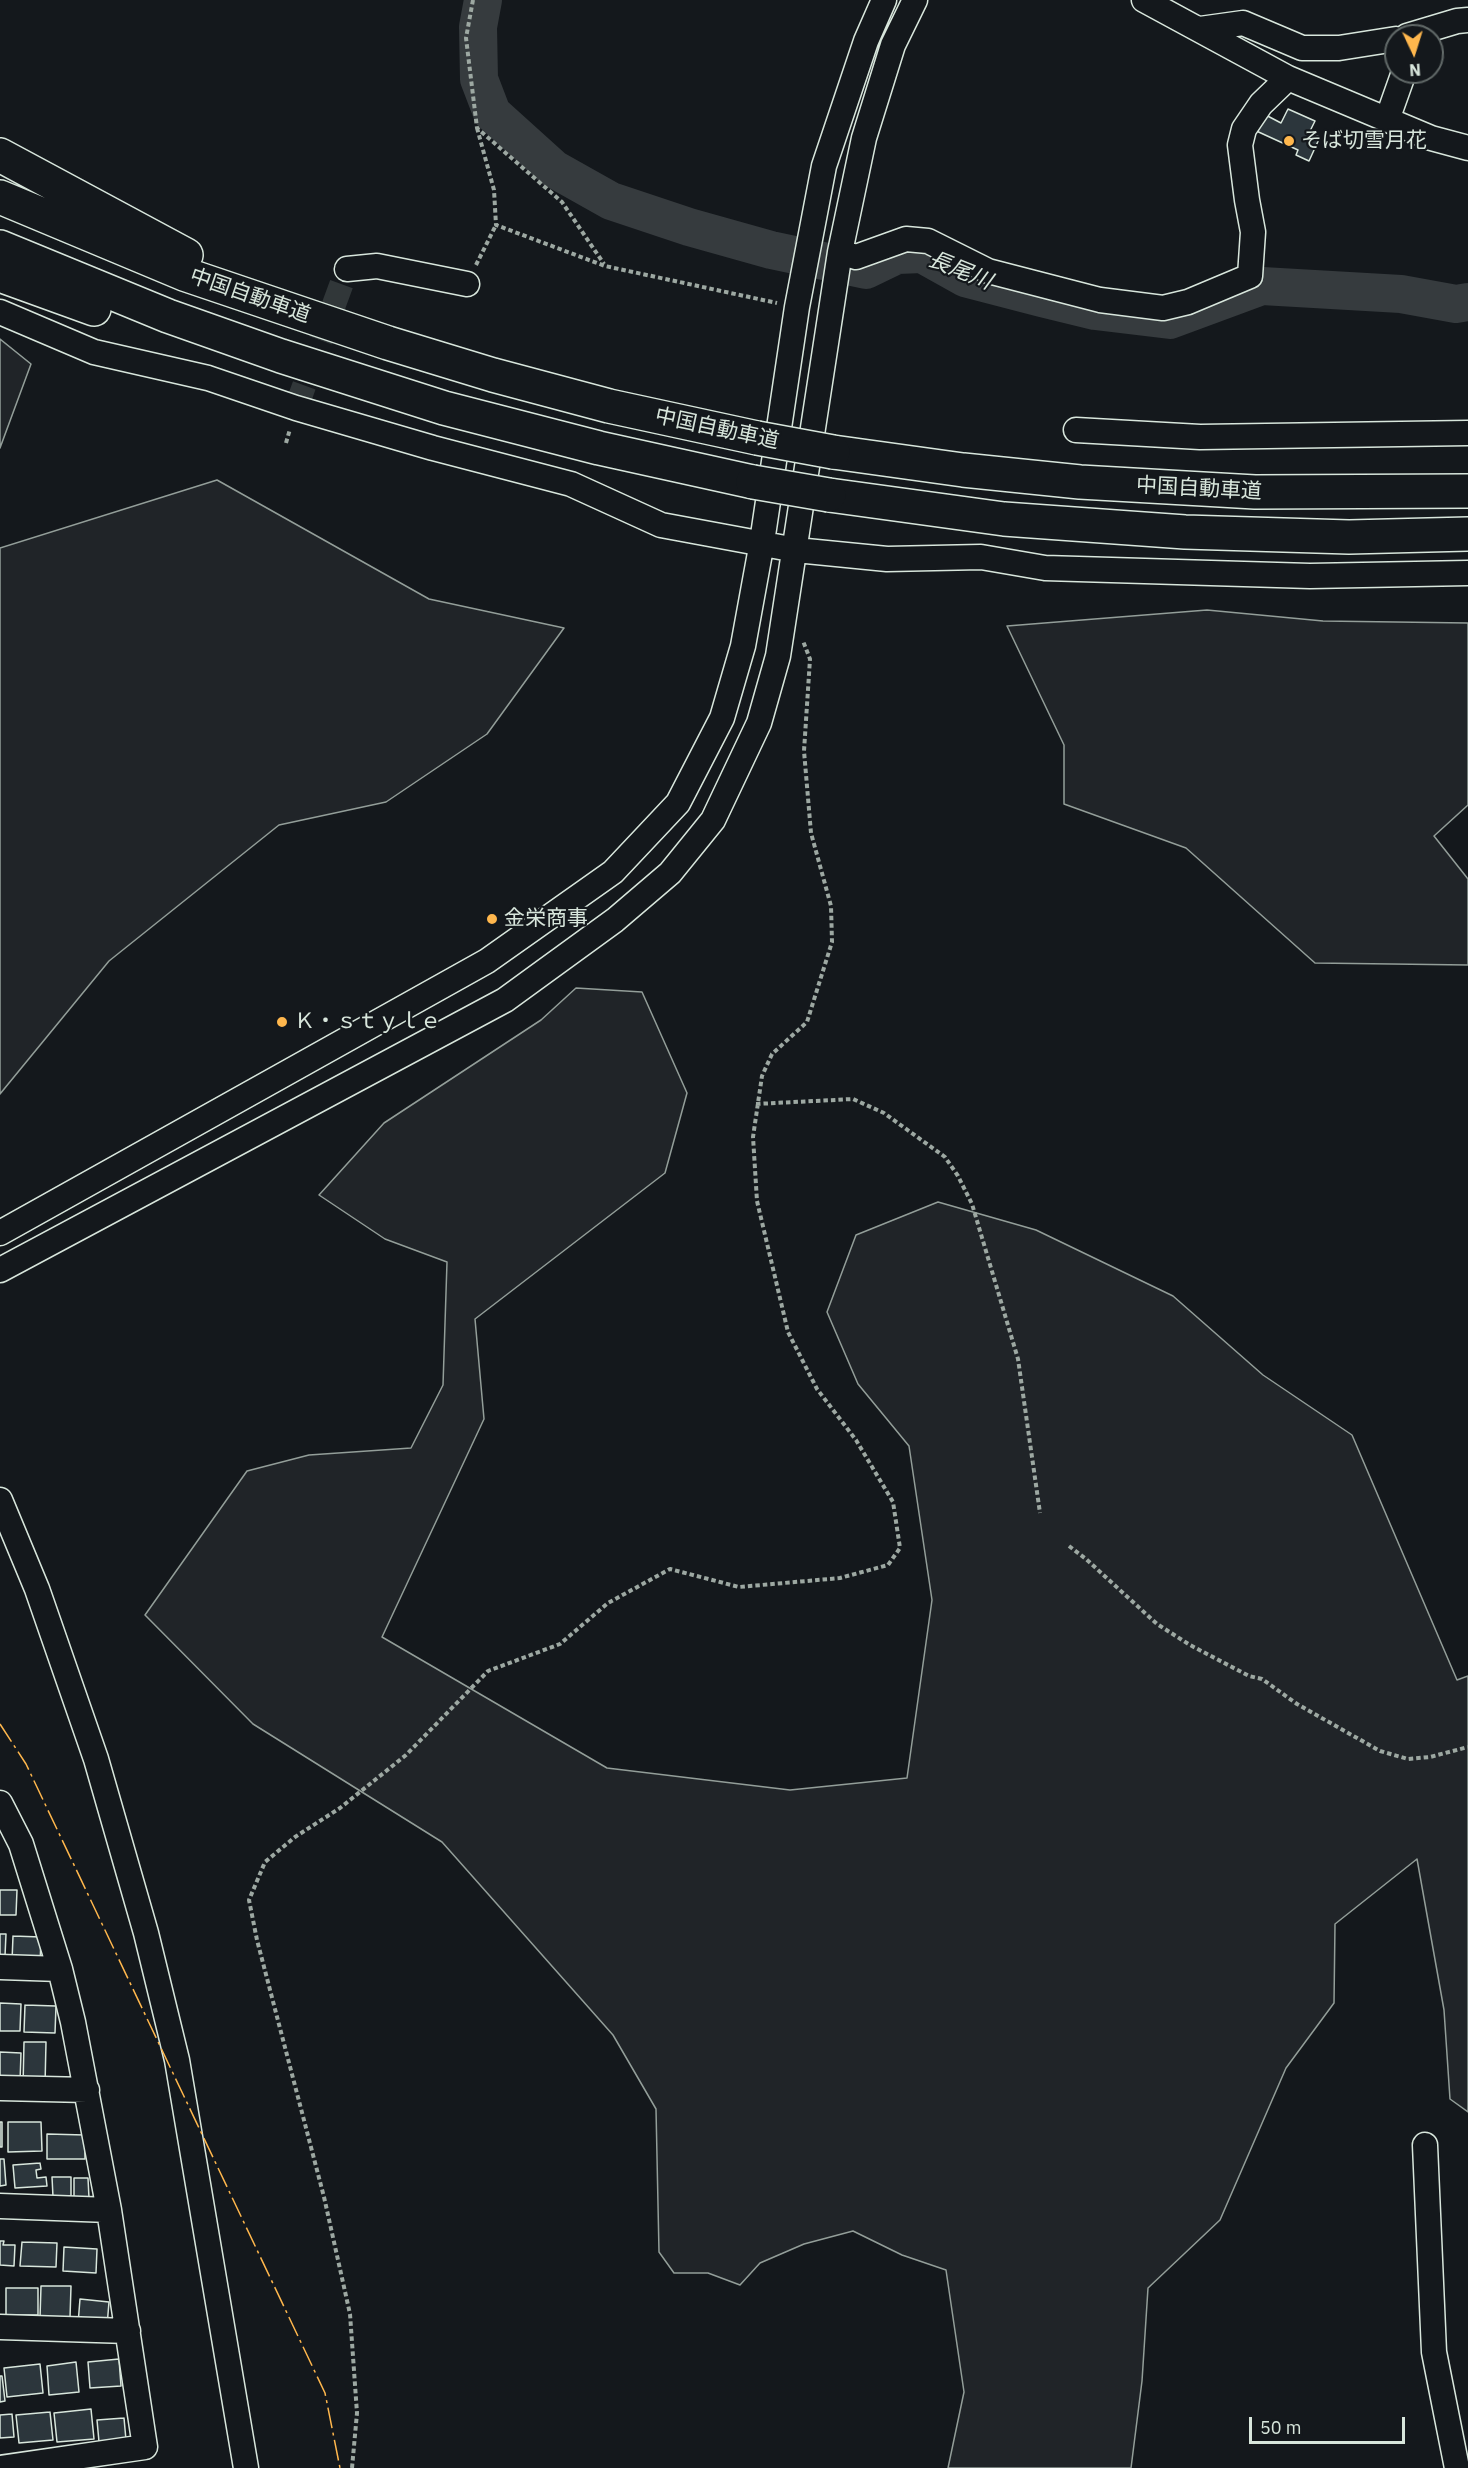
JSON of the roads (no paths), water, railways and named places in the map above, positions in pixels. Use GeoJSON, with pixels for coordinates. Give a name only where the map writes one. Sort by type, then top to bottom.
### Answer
{"type":"FeatureCollection","features":[{"type":"Feature","properties":{"kind":"highway"},"geometry":{"type":"LineString","coordinates":[[0,155],[294,312]]}},
{"type":"Feature","properties":{"kind":"highway","name":"中国自動車道"},"geometry":{"type":"LineString","coordinates":[[0,197],[184,274],[294,312],[493,375],[609,406],[756,438],[833,452],[963,470],[1091,483],[1255,492],[1468,491]]}},
{"type":"Feature","properties":{"kind":"highway","name":"中国自動車道"},"geometry":{"type":"LineString","coordinates":[[0,247],[178,320],[281,356],[444,408],[599,448],[753,482],[1004,519],[1185,532],[1349,537],[1468,534]]}},
{"type":"Feature","properties":{"kind":"highway"},"geometry":{"type":"LineString","coordinates":[[0,275],[237,360],[444,408]]}},
{"type":"Feature","properties":{"kind":"street"},"geometry":{"type":"LineString","coordinates":[[0,1233],[487,961],[613,872],[678,803],[722,718],[743,646],[762,542],[797,307],[824,166],[866,41],[884,0]]}},
{"type":"Feature","properties":{"kind":"street"},"geometry":{"type":"LineString","coordinates":[[0,1270],[505,1000],[615,920],[670,873],[713,820],[759,723],[778,656],[840,252],[864,138],[893,45],[915,0]]}},
{"type":"Feature","properties":{"kind":"street"},"geometry":{"type":"LineString","coordinates":[[1144,0],[1288,78],[1431,138],[1468,148]]}},
{"type":"Feature","properties":{"kind":"street"},"geometry":{"type":"LineString","coordinates":[[1444,27],[1468,20]]}},
{"type":"Feature","properties":{"kind":"street"},"geometry":{"type":"LineString","coordinates":[[1200,29],[1243,24],[1302,48],[1339,48],[1384,40]]}},
{"type":"Feature","properties":{"kind":"street"},"geometry":{"type":"LineString","coordinates":[[840,252],[856,257],[906,239],[928,241],[988,271],[1100,300],[1163,308],[1188,302],[1250,276],[1253,232],[1246,200],[1240,146],[1244,129],[1261,104],[1288,78]]}},
{"type":"Feature","properties":{"kind":"street"},"geometry":{"type":"LineString","coordinates":[[1387,120],[1400,84]]}},
{"type":"Feature","properties":{"kind":"street"},"geometry":{"type":"LineString","coordinates":[[347,269],[377,266],[467,284]]}},
{"type":"Feature","properties":{"kind":"street"},"geometry":{"type":"LineString","coordinates":[[0,312],[94,352],[208,378],[296,408],[422,445],[571,484],[661,525],[796,550],[887,559],[981,557],[1055,568],[1310,576],[1468,573]]}},
{"type":"Feature","properties":{"kind":"street"},"geometry":{"type":"LineString","coordinates":[[1076,430],[1200,437],[1468,433]]}},
{"type":"Feature","properties":{"kind":"street"},"geometry":{"type":"LineString","coordinates":[[0,1500],[37,1589],[96,1759],[146,1933],[177,2060],[246,2468]]}},
{"type":"Feature","properties":{"kind":"street"},"geometry":{"type":"LineString","coordinates":[[0,1803],[10,1844],[60,1969],[87,2090],[109,2210],[145,2447],[0,2468]]}},
{"type":"Feature","properties":{"kind":"street"},"geometry":{"type":"LineString","coordinates":[[0,1967],[60,1969]]}},
{"type":"Feature","properties":{"kind":"street"},"geometry":{"type":"LineString","coordinates":[[0,2088],[87,2090]]}},
{"type":"Feature","properties":{"kind":"street"},"geometry":{"type":"LineString","coordinates":[[1425,2145],[1434,2352],[1457,2468]]}},
{"type":"Feature","properties":{"kind":"street"},"geometry":{"type":"LineString","coordinates":[[0,2206],[109,2210]]}},
{"type":"Feature","properties":{"kind":"street"},"geometry":{"type":"LineString","coordinates":[[0,2327],[128,2331]]}},
{"type":"Feature","properties":{"kind":"waterway","name":"長尾川"},"geometry":{"type":"LineString","coordinates":[[483,0],[478,27],[479,79],[492,113],[554,169],[611,201],[689,227],[771,250],[866,270],[897,255],[922,254],[965,278],[1095,311],[1170,320],[1262,286],[1401,294],[1456,304],[1468,302]]}},
{"type":"Feature","properties":{"kind":"tunnel"},"geometry":{"type":"LineString","coordinates":[[296,408],[347,269]]}},
{"type":"Feature","properties":{"kind":"place","name":"そば切雪月花"},"geometry":{"type":"Point","coordinates":[1289,141]}},
{"type":"Feature","properties":{"kind":"place","name":"金栄商事"},"geometry":{"type":"Point","coordinates":[492,919]}},
{"type":"Feature","properties":{"kind":"place","name":"Ｋ・ｓｔｙｌｅ"},"geometry":{"type":"Point","coordinates":[282,1022]}}]}
